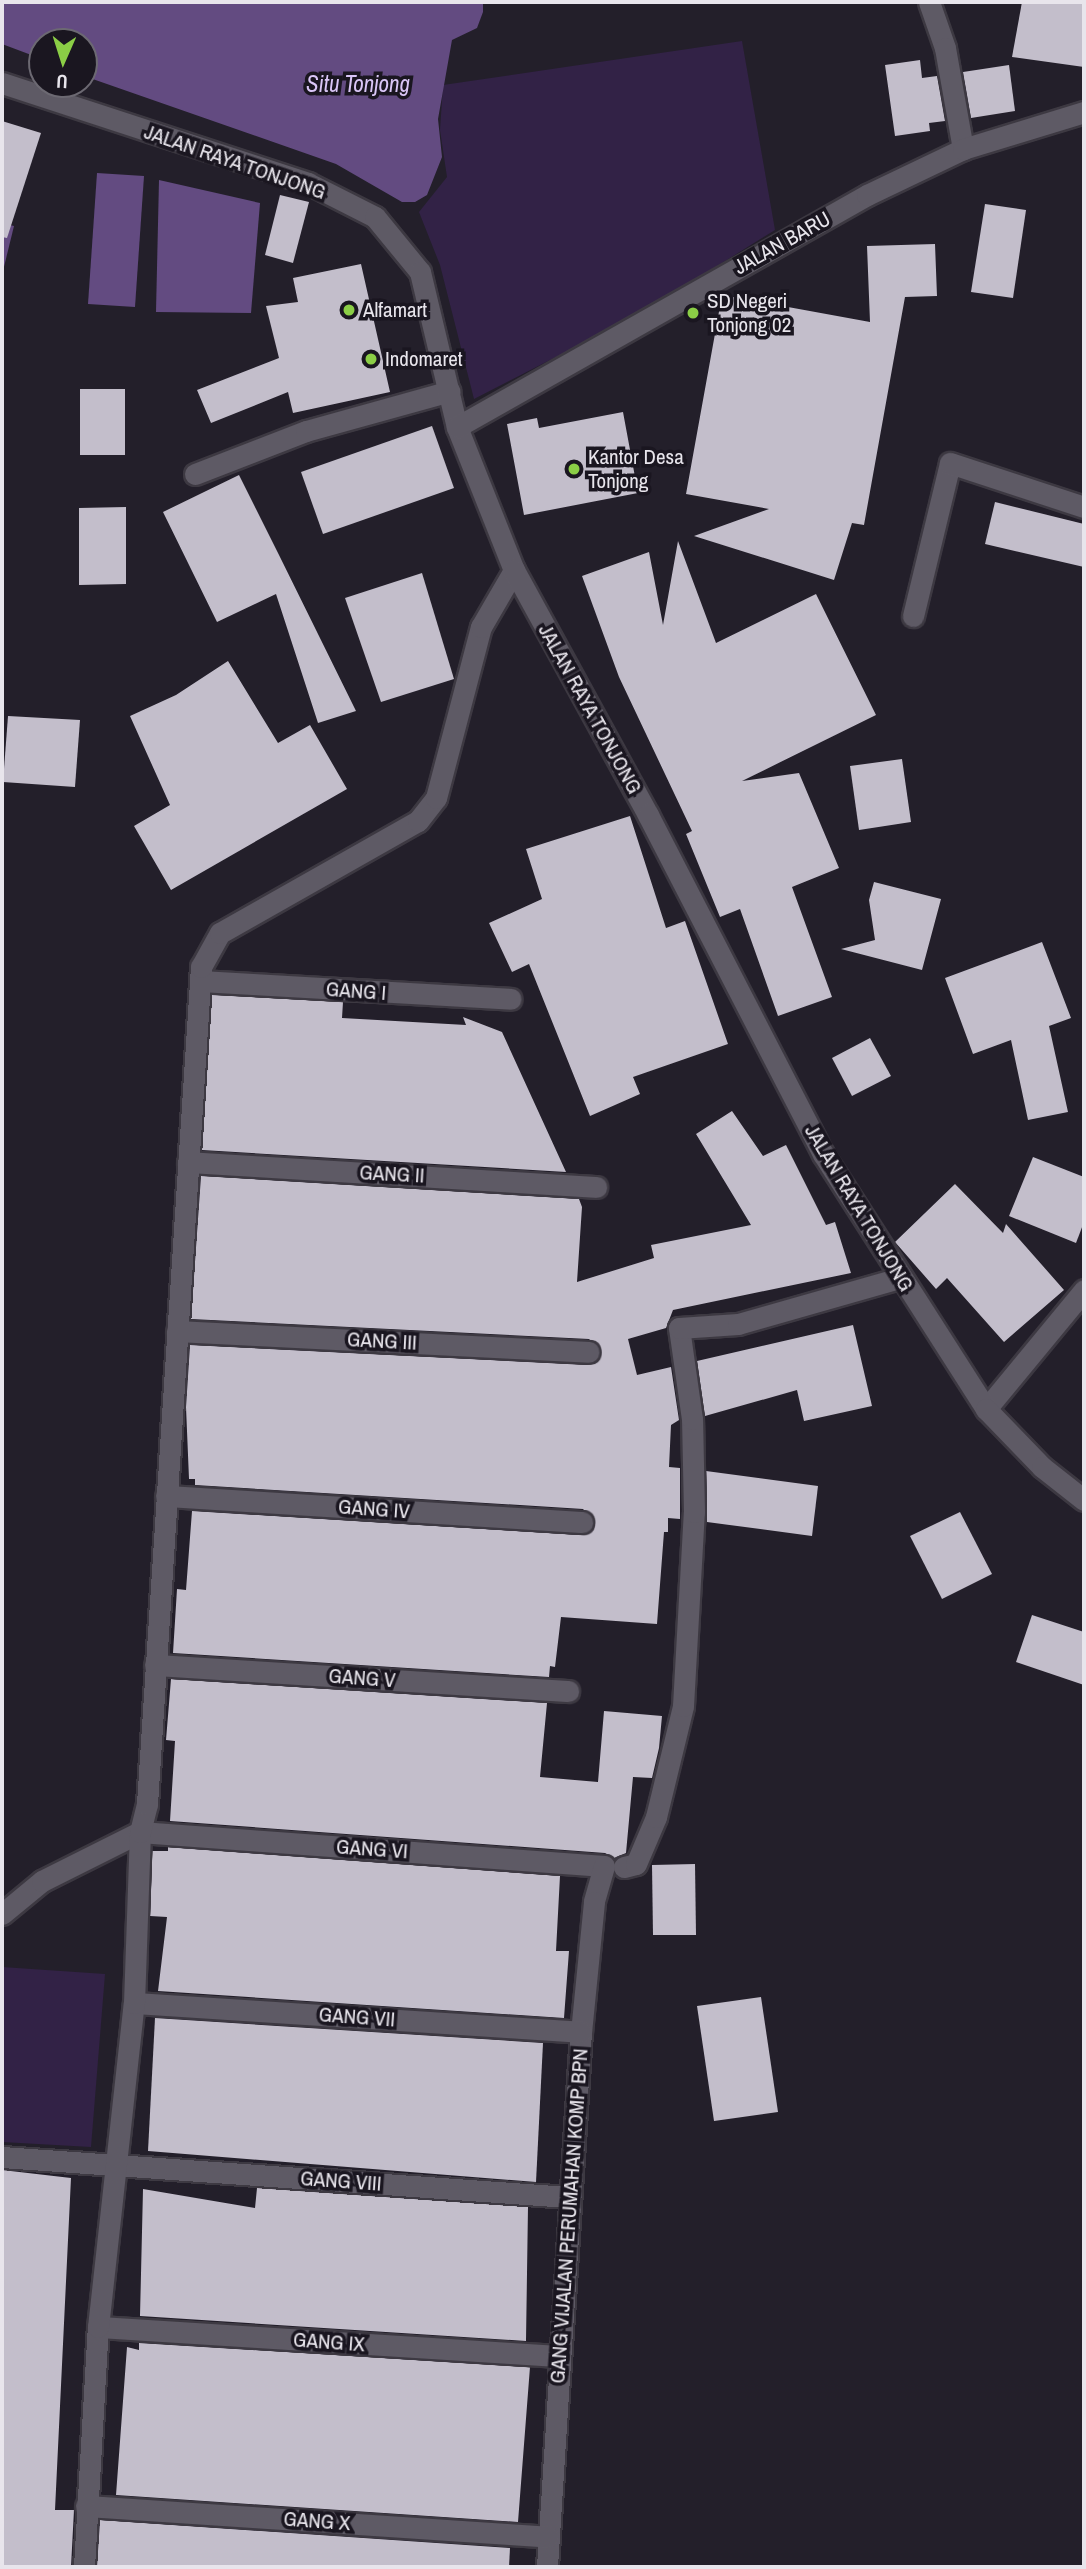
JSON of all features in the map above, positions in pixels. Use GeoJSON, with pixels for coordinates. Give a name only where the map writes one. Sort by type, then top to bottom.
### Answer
{"type":"FeatureCollection","features":[{"type":"Feature","properties":{"kind":"street"},"geometry":{"type":"LineString","coordinates":[[929,2],[945,48],[963,149]]}},
{"type":"Feature","properties":{"kind":"street","name":"JALAN RAYA TONJONG"},"geometry":{"type":"LineString","coordinates":[[2,83],[308,183],[375,217],[420,272],[457,427],[514,570],[648,815],[823,1154],[899,1278],[986,1409],[1042,1467],[1084,1500]]}},
{"type":"Feature","properties":{"kind":"street","name":"JALAN BARU"},"geometry":{"type":"LineString","coordinates":[[457,427],[867,195],[963,149],[1084,112]]}},
{"type":"Feature","properties":{"kind":"street"},"geometry":{"type":"LineString","coordinates":[[195,474],[306,431],[450,391]]}},
{"type":"Feature","properties":{"kind":"street"},"geometry":{"type":"LineString","coordinates":[[913,616],[950,463],[1084,507]]}},
{"type":"Feature","properties":{"kind":"street"},"geometry":{"type":"LineString","coordinates":[[84,2567],[86,2506],[113,2165],[134,2003],[140,1832],[146,1804],[188,1162],[202,981],[207,950],[220,933],[418,821],[436,797],[481,627],[514,570]]}},
{"type":"Feature","properties":{"kind":"street","name":"GANG I"},"geometry":{"type":"LineString","coordinates":[[202,981],[510,999]]}},
{"type":"Feature","properties":{"kind":"street","name":"GANG II"},"geometry":{"type":"LineString","coordinates":[[188,1162],[596,1187]]}},
{"type":"Feature","properties":{"kind":"street"},"geometry":{"type":"LineString","coordinates":[[614,1867],[636,1864],[656,1817],[683,1706],[694,1511],[692,1419],[679,1328],[737,1324],[899,1278]]}},
{"type":"Feature","properties":{"kind":"street"},"geometry":{"type":"LineString","coordinates":[[986,1409],[1084,1290]]}},
{"type":"Feature","properties":{"kind":"street","name":"GANG III"},"geometry":{"type":"LineString","coordinates":[[177,1331],[588,1352]]}},
{"type":"Feature","properties":{"kind":"street","name":"GANG IV"},"geometry":{"type":"LineString","coordinates":[[166,1496],[582,1522]]}},
{"type":"Feature","properties":{"kind":"street","name":"GANG V"},"geometry":{"type":"LineString","coordinates":[[155,1665],[568,1691]]}},
{"type":"Feature","properties":{"kind":"street"},"geometry":{"type":"LineString","coordinates":[[2,1914],[42,1881],[140,1832]]}},
{"type":"Feature","properties":{"kind":"street","name":"GANG VI"},"geometry":{"type":"LineString","coordinates":[[140,1832],[614,1867]]}},
{"type":"Feature","properties":{"kind":"street","name":"GANG VIJALAN PERUMAHAN KOMP BPN"},"geometry":{"type":"LineString","coordinates":[[547,2567],[580,2032],[594,1902],[614,1867]]}},
{"type":"Feature","properties":{"kind":"street","name":"GANG VII"},"geometry":{"type":"LineString","coordinates":[[134,2003],[580,2032]]}},
{"type":"Feature","properties":{"kind":"street","name":"GANG VIII"},"geometry":{"type":"LineString","coordinates":[[2,2157],[569,2197]]}},
{"type":"Feature","properties":{"kind":"street","name":"GANG IX"},"geometry":{"type":"LineString","coordinates":[[99,2327],[559,2356]]}},
{"type":"Feature","properties":{"kind":"street","name":"GANG X"},"geometry":{"type":"LineString","coordinates":[[86,2506],[548,2537]]}},
{"type":"Feature","properties":{"kind":"shaded area"},"geometry":{"type":"Polygon","coordinates":[[[742,41],[775,230],[638,315],[474,399],[440,265],[419,212],[447,177],[440,130],[443,85],[742,41]]]}},
{"type":"Feature","properties":{"kind":"shaded area"},"geometry":{"type":"Polygon","coordinates":[[[2,1967],[105,1974],[91,2147],[2,2142],[2,1967]]]}},
{"type":"Feature","properties":{"kind":"water","name":"Situ Tonjong"},"geometry":{"type":"Polygon","coordinates":[[[2,2],[483,2],[483,12],[477,28],[452,40],[438,119],[442,157],[427,195],[415,202],[402,202],[336,164],[98,81],[98,28],[28,28],[28,54],[2,44],[2,2]]]}},
{"type":"Feature","properties":{"kind":"water"},"geometry":{"type":"Polygon","coordinates":[[[97,173],[144,176],[135,307],[88,304],[97,173]]]}},
{"type":"Feature","properties":{"kind":"water"},"geometry":{"type":"Polygon","coordinates":[[[159,180],[260,203],[251,313],[156,312],[159,180]]]}},
{"type":"Feature","properties":{"kind":"water"},"geometry":{"type":"Polygon","coordinates":[[[2,223],[14,226],[2,275],[2,223]]]}},
{"type":"Feature","properties":{"kind":"building"},"geometry":{"type":"Polygon","coordinates":[[[1022,2],[1084,2],[1084,67],[1012,57],[1022,2]]]}},
{"type":"Feature","properties":{"kind":"building"},"geometry":{"type":"Polygon","coordinates":[[[920,60],[922,78],[937,76],[945,121],[929,123],[930,131],[895,136],[885,65],[920,60]]]}},
{"type":"Feature","properties":{"kind":"building"},"geometry":{"type":"Polygon","coordinates":[[[1009,65],[1015,111],[971,118],[963,72],[1009,65]]]}},
{"type":"Feature","properties":{"kind":"building"},"geometry":{"type":"Polygon","coordinates":[[[2,121],[41,133],[7,238],[2,237],[2,121]]]}},
{"type":"Feature","properties":{"kind":"building"},"geometry":{"type":"Polygon","coordinates":[[[280,195],[309,202],[293,263],[265,255],[280,195]]]}},
{"type":"Feature","properties":{"kind":"building"},"geometry":{"type":"Polygon","coordinates":[[[985,204],[1026,210],[1013,298],[971,292],[985,204]]]}},
{"type":"Feature","properties":{"kind":"building"},"geometry":{"type":"Polygon","coordinates":[[[935,244],[937,296],[905,297],[864,525],[852,523],[834,580],[694,536],[769,509],[686,494],[722,295],[870,322],[867,246],[935,244]]]}},
{"type":"Feature","properties":{"kind":"building"},"geometry":{"type":"Polygon","coordinates":[[[361,264],[390,392],[293,413],[288,392],[211,423],[197,390],[279,358],[266,306],[298,302],[293,278],[361,264]]]}},
{"type":"Feature","properties":{"kind":"building"},"geometry":{"type":"Polygon","coordinates":[[[80,389],[125,389],[125,455],[80,455],[80,389]]]}},
{"type":"Feature","properties":{"kind":"building","name":"Kantor Desa Tonjong"},"geometry":{"type":"Polygon","coordinates":[[[623,412],[638,493],[524,515],[507,424],[537,418],[539,428],[623,412]]]}},
{"type":"Feature","properties":{"kind":"building"},"geometry":{"type":"Polygon","coordinates":[[[432,426],[454,488],[323,534],[301,472],[432,426]]]}},
{"type":"Feature","properties":{"kind":"building"},"geometry":{"type":"Polygon","coordinates":[[[239,475],[356,711],[318,723],[276,594],[217,622],[163,512],[239,475]]]}},
{"type":"Feature","properties":{"kind":"building"},"geometry":{"type":"Polygon","coordinates":[[[995,502],[1084,524],[1084,567],[985,544],[995,502]]]}},
{"type":"Feature","properties":{"kind":"building"},"geometry":{"type":"Polygon","coordinates":[[[126,507],[126,584],[79,585],[79,508],[126,507]]]}},
{"type":"Feature","properties":{"kind":"building"},"geometry":{"type":"Polygon","coordinates":[[[678,541],[716,643],[816,594],[876,715],[742,781],[799,773],[839,868],[792,887],[832,997],[778,1016],[740,909],[720,917],[686,834],[692,831],[619,677],[582,576],[649,552],[663,625],[678,541]]]}},
{"type":"Feature","properties":{"kind":"building"},"geometry":{"type":"Polygon","coordinates":[[[422,573],[454,679],[381,702],[345,598],[422,573]]]}},
{"type":"Feature","properties":{"kind":"building"},"geometry":{"type":"Polygon","coordinates":[[[228,661],[278,743],[310,725],[347,789],[171,890],[134,826],[170,805],[130,716],[176,695],[228,661]]]}},
{"type":"Feature","properties":{"kind":"building"},"geometry":{"type":"Polygon","coordinates":[[[8,716],[80,720],[75,787],[3,782],[8,716]]]}},
{"type":"Feature","properties":{"kind":"building"},"geometry":{"type":"Polygon","coordinates":[[[902,759],[911,822],[859,830],[850,766],[902,759]]]}},
{"type":"Feature","properties":{"kind":"building"},"geometry":{"type":"Polygon","coordinates":[[[630,816],[666,928],[685,921],[728,1044],[633,1077],[640,1094],[590,1116],[529,964],[512,972],[489,923],[542,899],[526,849],[630,816]]]}},
{"type":"Feature","properties":{"kind":"building"},"geometry":{"type":"Polygon","coordinates":[[[874,882],[941,899],[922,970],[841,949],[875,940],[869,900],[874,882]]]}},
{"type":"Feature","properties":{"kind":"building"},"geometry":{"type":"Polygon","coordinates":[[[1042,942],[1071,1018],[1049,1026],[1068,1112],[1028,1120],[1011,1040],[973,1054],[945,978],[1042,942]]]}},
{"type":"Feature","properties":{"kind":"building"},"geometry":{"type":"Polygon","coordinates":[[[212,995],[343,1002],[342,1018],[466,1025],[463,1017],[502,1032],[566,1172],[202,1150],[212,995]]]}},
{"type":"Feature","properties":{"kind":"building"},"geometry":{"type":"Polygon","coordinates":[[[870,1038],[891,1076],[852,1096],[832,1058],[870,1038]]]}},
{"type":"Feature","properties":{"kind":"building"},"geometry":{"type":"Polygon","coordinates":[[[732,1111],[763,1156],[786,1145],[826,1225],[835,1222],[851,1273],[673,1310],[666,1328],[628,1339],[637,1375],[671,1367],[679,1420],[671,1425],[669,1467],[680,1468],[680,1519],[668,1518],[668,1532],[664,1532],[657,1624],[561,1617],[555,1667],[550,1666],[549,1677],[173,1653],[177,1589],[186,1590],[192,1511],[581,1535],[592,1530],[595,1522],[583,1509],[195,1485],[195,1479],[189,1479],[186,1407],[190,1345],[587,1365],[599,1360],[601,1352],[589,1339],[191,1319],[201,1176],[579,1199],[582,1207],[577,1282],[654,1258],[651,1245],[751,1225],[696,1134],[732,1111]]]}},
{"type":"Feature","properties":{"kind":"building"},"geometry":{"type":"Polygon","coordinates":[[[1033,1157],[1084,1177],[1084,1222],[1076,1243],[1009,1216],[1033,1157]]]}},
{"type":"Feature","properties":{"kind":"building"},"geometry":{"type":"Polygon","coordinates":[[[955,1184],[1003,1233],[1006,1224],[1064,1290],[1004,1342],[947,1278],[936,1289],[895,1242],[955,1184]]]}},
{"type":"Feature","properties":{"kind":"building"},"geometry":{"type":"Polygon","coordinates":[[[853,1325],[872,1406],[804,1421],[797,1390],[705,1416],[697,1361],[853,1325]]]}},
{"type":"Feature","properties":{"kind":"building"},"geometry":{"type":"Polygon","coordinates":[[[706,1471],[818,1486],[812,1536],[707,1522],[706,1471]]]}},
{"type":"Feature","properties":{"kind":"building"},"geometry":{"type":"Polygon","coordinates":[[[960,1512],[992,1574],[942,1599],[910,1536],[960,1512]]]}},
{"type":"Feature","properties":{"kind":"building"},"geometry":{"type":"Polygon","coordinates":[[[1032,1615],[1084,1632],[1084,1685],[1016,1662],[1032,1615]]]}},
{"type":"Feature","properties":{"kind":"building"},"geometry":{"type":"Polygon","coordinates":[[[171,1679],[547,1703],[540,1777],[598,1782],[604,1711],[662,1716],[659,1748],[652,1778],[633,1777],[626,1853],[614,1858],[605,1853],[170,1821],[175,1741],[166,1740],[171,1679]]]}},
{"type":"Feature","properties":{"kind":"building"},"geometry":{"type":"Polygon","coordinates":[[[168,1847],[560,1876],[556,1951],[569,1951],[564,2018],[158,1991],[167,1917],[150,1916],[152,1851],[168,1851],[168,1847]]]}},
{"type":"Feature","properties":{"kind":"building"},"geometry":{"type":"Polygon","coordinates":[[[695,1864],[696,1935],[653,1935],[652,1865],[695,1864]]]}},
{"type":"Feature","properties":{"kind":"building"},"geometry":{"type":"Polygon","coordinates":[[[761,1997],[778,2112],[714,2121],[697,2006],[761,1997]]]}},
{"type":"Feature","properties":{"kind":"building"},"geometry":{"type":"Polygon","coordinates":[[[155,2018],[543,2043],[536,2182],[148,2151],[155,2018]]]}},
{"type":"Feature","properties":{"kind":"building"},"geometry":{"type":"Polygon","coordinates":[[[2,2170],[71,2178],[55,2510],[74,2510],[71,2567],[2,2567],[2,2170]]]}},
{"type":"Feature","properties":{"kind":"building"},"geometry":{"type":"Polygon","coordinates":[[[257,2188],[528,2207],[526,2341],[140,2316],[143,2189],[255,2208],[257,2188]]]}},
{"type":"Feature","properties":{"kind":"building"},"geometry":{"type":"Polygon","coordinates":[[[139,2343],[530,2367],[518,2522],[116,2495],[127,2347],[139,2350],[139,2343]]]}},
{"type":"Feature","properties":{"kind":"building"},"geometry":{"type":"Polygon","coordinates":[[[100,2520],[510,2548],[509,2567],[97,2567],[100,2520]]]}},
{"type":"Feature","properties":{"kind":"place","name":"Alfamart"},"geometry":{"type":"Point","coordinates":[349,310]}},
{"type":"Feature","properties":{"kind":"place","name":"SD Negeri Tonjong 02"},"geometry":{"type":"Point","coordinates":[693,313]}},
{"type":"Feature","properties":{"kind":"place","name":"Indomaret"},"geometry":{"type":"Point","coordinates":[371,359]}},
{"type":"Feature","properties":{"kind":"place","name":"Kantor Desa Tonjong"},"geometry":{"type":"Point","coordinates":[574,469]}}]}
